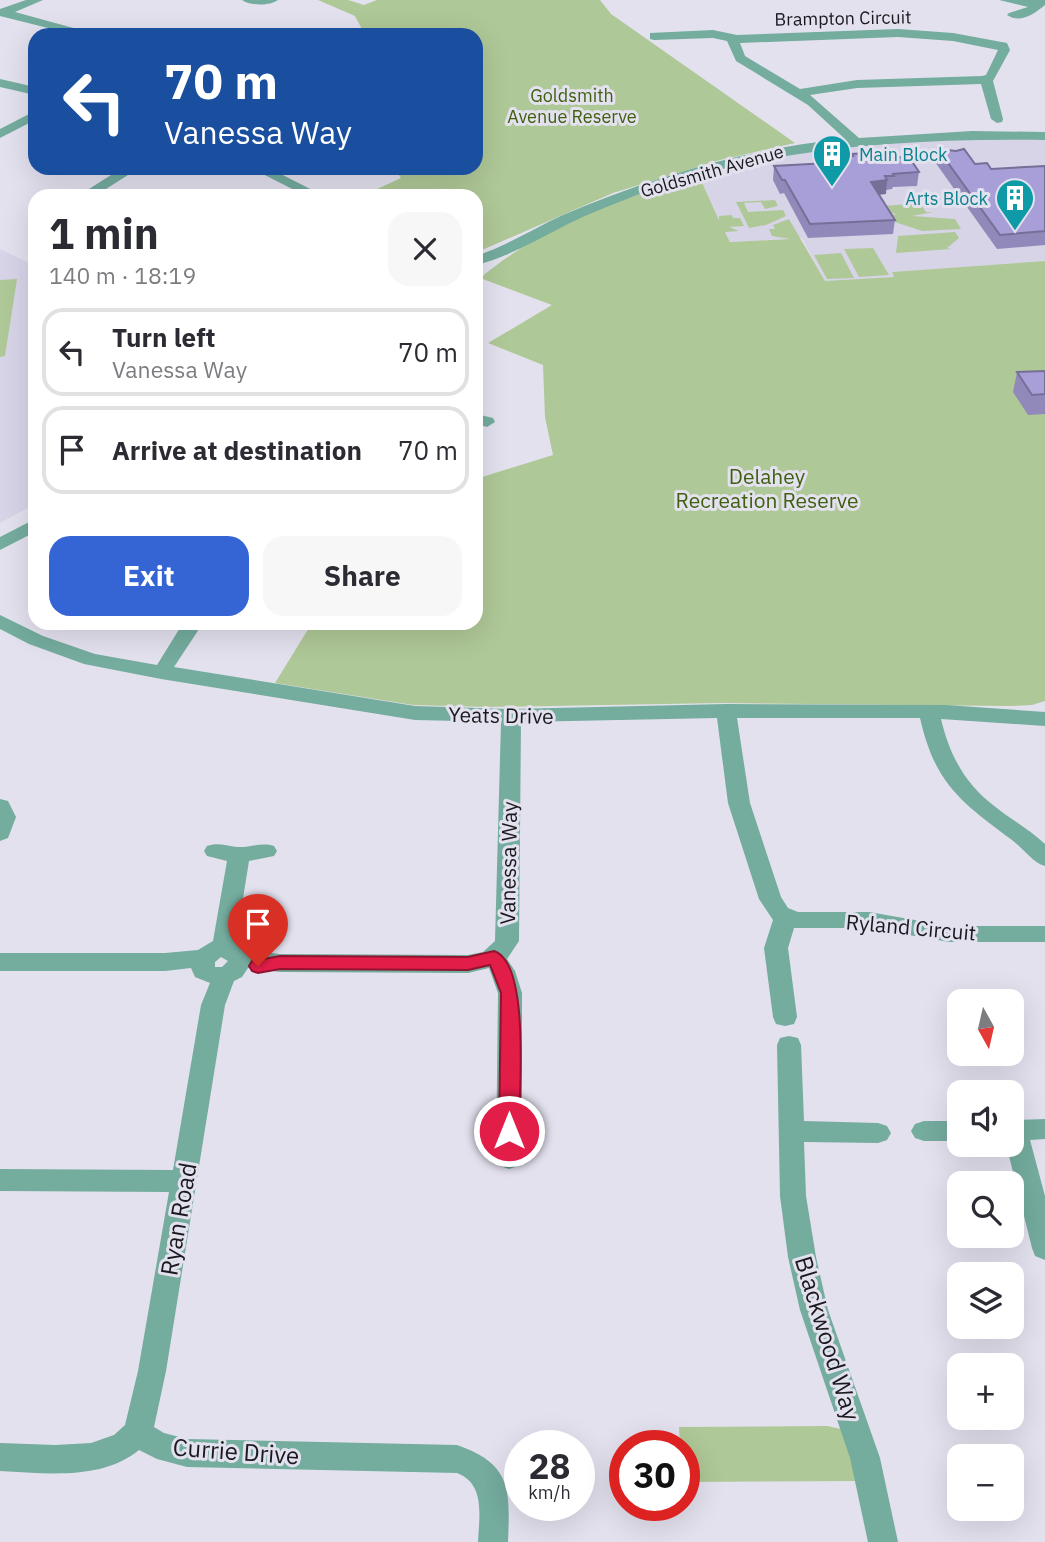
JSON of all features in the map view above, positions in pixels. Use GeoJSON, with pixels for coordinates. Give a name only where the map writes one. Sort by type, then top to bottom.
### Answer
{"type":"FeatureCollection","features":[{"type":"Feature","properties":{"kind":"street"},"geometry":{"type":"LineString","coordinates":[[2,12],[37,0]]}},
{"type":"Feature","properties":{"kind":"street"},"geometry":{"type":"LineString","coordinates":[[248,0],[272,0]]}},
{"type":"Feature","properties":{"kind":"street"},"geometry":{"type":"LineString","coordinates":[[1005,0],[1041,2]]}},
{"type":"Feature","properties":{"kind":"street"},"geometry":{"type":"LineString","coordinates":[[1013,15],[1023,15],[1041,2]]}},
{"type":"Feature","properties":{"kind":"street"},"geometry":{"type":"LineString","coordinates":[[2,12],[59,28]]}},
{"type":"Feature","properties":{"kind":"street","name":"Brampton Circuit"},"geometry":{"type":"LineString","coordinates":[[654,36],[713,34],[737,39],[898,33],[1003,38],[1004,48],[1000,60],[991,78],[984,80]]}},
{"type":"Feature","properties":{"kind":"street"},"geometry":{"type":"LineString","coordinates":[[737,39],[732,43],[740,58],[827,113],[854,140]]}},
{"type":"Feature","properties":{"kind":"street"},"geometry":{"type":"LineString","coordinates":[[799,93],[864,84],[984,80],[989,84],[997,119]]}},
{"type":"Feature","properties":{"kind":"street"},"geometry":{"type":"LineString","coordinates":[[0,83],[28,89]]}},
{"type":"Feature","properties":{"kind":"street"},"geometry":{"type":"LineString","coordinates":[[0,134],[28,120]]}},
{"type":"Feature","properties":{"kind":"street","name":"Goldsmith Avenue"},"geometry":{"type":"LineString","coordinates":[[483,258],[497,254],[567,217],[674,179],[749,158],[854,140],[940,134],[1045,136]]}},
{"type":"Feature","properties":{"kind":"street"},"geometry":{"type":"LineString","coordinates":[[97,189],[120,175]]}},
{"type":"Feature","properties":{"kind":"street"},"geometry":{"type":"LineString","coordinates":[[273,175],[302,189]]}},
{"type":"Feature","properties":{"kind":"street"},"geometry":{"type":"LineString","coordinates":[[0,545],[28,528]]}},
{"type":"Feature","properties":{"kind":"street","name":"Yeats Drive"},"geometry":{"type":"LineString","coordinates":[[0,621],[67,653],[161,673],[415,713],[510,716],[726,711],[929,712],[1045,719]]}},
{"type":"Feature","properties":{"kind":"street"},"geometry":{"type":"LineString","coordinates":[[161,673],[189,630]]}},
{"type":"Feature","properties":{"kind":"street"},"geometry":{"type":"LineString","coordinates":[[726,711],[739,803],[770,899],[774,907],[786,917],[776,948],[785,1017]]}},
{"type":"Feature","properties":{"kind":"street","name":"Yeats Drive"},"geometry":{"type":"LineString","coordinates":[[1015,716],[1045,711]]}},
{"type":"Feature","properties":{"kind":"street"},"geometry":{"type":"LineString","coordinates":[[929,712],[938,751],[953,778],[982,807],[1028,839],[1045,858]]}},
{"type":"Feature","properties":{"kind":"street","name":"Vanessa Way"},"geometry":{"type":"LineString","coordinates":[[494,958],[507,941],[510,716]]}},
{"type":"Feature","properties":{"kind":"street"},"geometry":{"type":"LineString","coordinates":[[0,806],[5,817],[0,833]]}},
{"type":"Feature","properties":{"kind":"street"},"geometry":{"type":"LineString","coordinates":[[215,851],[239,855],[266,851]]}},
{"type":"Feature","properties":{"kind":"street","name":"Ryan Road"},"geometry":{"type":"LineString","coordinates":[[138,1433],[146,1406],[239,855]]}},
{"type":"Feature","properties":{"kind":"street","name":"Ryland Circuit"},"geometry":{"type":"LineString","coordinates":[[786,917],[807,920],[880,921],[949,934],[1045,934]]}},
{"type":"Feature","properties":{"kind":"street"},"geometry":{"type":"LineString","coordinates":[[0,962],[468,964],[494,958],[503,971],[510,993],[509,1158]]}},
{"type":"Feature","properties":{"kind":"street","name":"Blackwood Way"},"geometry":{"type":"LineString","coordinates":[[789,1045],[793,1196],[808,1288],[865,1458],[883,1542]]}},
{"type":"Feature","properties":{"kind":"street"},"geometry":{"type":"LineString","coordinates":[[1024,1130],[1045,1129]]}},
{"type":"Feature","properties":{"kind":"street"},"geometry":{"type":"LineString","coordinates":[[924,1131],[947,1130]]}},
{"type":"Feature","properties":{"kind":"street"},"geometry":{"type":"LineString","coordinates":[[793,1131],[878,1133]]}},
{"type":"Feature","properties":{"kind":"street"},"geometry":{"type":"LineString","coordinates":[[1020,1157],[1045,1248]]}},
{"type":"Feature","properties":{"kind":"street"},"geometry":{"type":"LineString","coordinates":[[0,1180],[184,1181]]}},
{"type":"Feature","properties":{"kind":"street"},"geometry":{"type":"LineString","coordinates":[[0,1457],[95,1457],[114,1452],[138,1433]]}},
{"type":"Feature","properties":{"kind":"street","name":"Currie Drive"},"geometry":{"type":"LineString","coordinates":[[138,1433],[158,1445],[187,1453],[228,1456],[444,1457],[470,1462],[481,1470],[491,1486],[494,1497],[493,1542]]}},
{"type":"Feature","properties":{"kind":"shaded area"},"geometry":{"type":"Polygon","coordinates":[[[987,138],[1045,140],[1045,261],[893,272],[895,277],[825,282],[802,238],[730,242],[699,176],[847,143],[987,138]]]}},
{"type":"Feature","properties":{"kind":"shaded area"},"geometry":{"type":"Polygon","coordinates":[[[0,249],[28,263],[28,508],[0,523],[0,249]]]}},
{"type":"Feature","properties":{"kind":"green space","name":"Goldsmith Avenue Reserve"},"geometry":{"type":"Polygon","coordinates":[[[318,0],[348,0],[364,5],[377,0],[600,0],[611,14],[795,143],[720,160],[613,193],[483,250],[483,189],[377,189],[401,178],[399,175],[483,175],[483,28],[361,28],[355,16],[318,0]]]}},
{"type":"Feature","properties":{"kind":"green space","name":"Delahey Recreation Reserve"},"geometry":{"type":"Polygon","coordinates":[[[699,176],[719,220],[719,216],[732,215],[733,218],[740,218],[744,226],[729,227],[739,231],[725,232],[730,242],[790,239],[772,236],[769,229],[775,229],[773,225],[789,219],[825,281],[894,277],[892,272],[1045,261],[1045,701],[1032,705],[1010,706],[721,703],[488,707],[413,705],[275,683],[308,630],[483,630],[483,477],[553,455],[545,417],[543,365],[488,343],[552,305],[483,279],[483,276],[556,228],[641,193],[699,176]]]}},
{"type":"Feature","properties":{"kind":"green space"},"geometry":{"type":"Polygon","coordinates":[[[775,200],[778,206],[765,209],[761,202],[744,203],[748,212],[783,210],[786,216],[766,225],[749,228],[736,202],[775,200]]]}},
{"type":"Feature","properties":{"kind":"green space"},"geometry":{"type":"Polygon","coordinates":[[[920,203],[926,212],[933,212],[912,216],[955,219],[961,229],[922,231],[895,222],[890,215],[898,214],[889,213],[884,206],[920,203]]]}},
{"type":"Feature","properties":{"kind":"green space"},"geometry":{"type":"Polygon","coordinates":[[[955,232],[959,238],[947,248],[951,249],[896,253],[898,236],[955,232]]]}},
{"type":"Feature","properties":{"kind":"green space"},"geometry":{"type":"Polygon","coordinates":[[[873,248],[889,275],[859,277],[844,249],[873,248]]]}},
{"type":"Feature","properties":{"kind":"green space"},"geometry":{"type":"Polygon","coordinates":[[[841,253],[854,278],[827,279],[814,255],[841,253]]]}},
{"type":"Feature","properties":{"kind":"green space"},"geometry":{"type":"Polygon","coordinates":[[[17,279],[5,356],[0,357],[0,280],[17,279]]]}},
{"type":"Feature","properties":{"kind":"green space"},"geometry":{"type":"Polygon","coordinates":[[[827,1426],[846,1430],[860,1481],[700,1482],[700,1430],[679,1430],[679,1427],[827,1426]]]}},
{"type":"Feature","properties":{"kind":"building"},"geometry":{"type":"Polygon","coordinates":[[[938,149],[964,149],[975,164],[987,163],[991,169],[1045,166],[1045,231],[1000,235],[938,149]]]}},
{"type":"Feature","properties":{"kind":"building"},"geometry":{"type":"Polygon","coordinates":[[[871,153],[882,158],[909,157],[919,172],[893,174],[894,176],[885,176],[887,180],[871,182],[895,220],[810,224],[774,166],[829,163],[847,160],[844,157],[853,156],[851,154],[871,153]]]}},
{"type":"Feature","properties":{"kind":"building"},"geometry":{"type":"Polygon","coordinates":[[[1045,371],[1045,394],[1032,395],[1017,372],[1045,371]]]}},
{"type":"Feature","properties":{"kind":"place","name":"Main Block"},"geometry":{"type":"Point","coordinates":[832,188]}},
{"type":"Feature","properties":{"kind":"place","name":"Arts Block"},"geometry":{"type":"Point","coordinates":[1015,232]}},
{"type":"Feature","properties":{"kind":"route"},"geometry":{"type":"LineString","coordinates":[[258,966],[280,963],[468,964],[494,958],[508,981],[510,993],[509,1131]]}}]}
